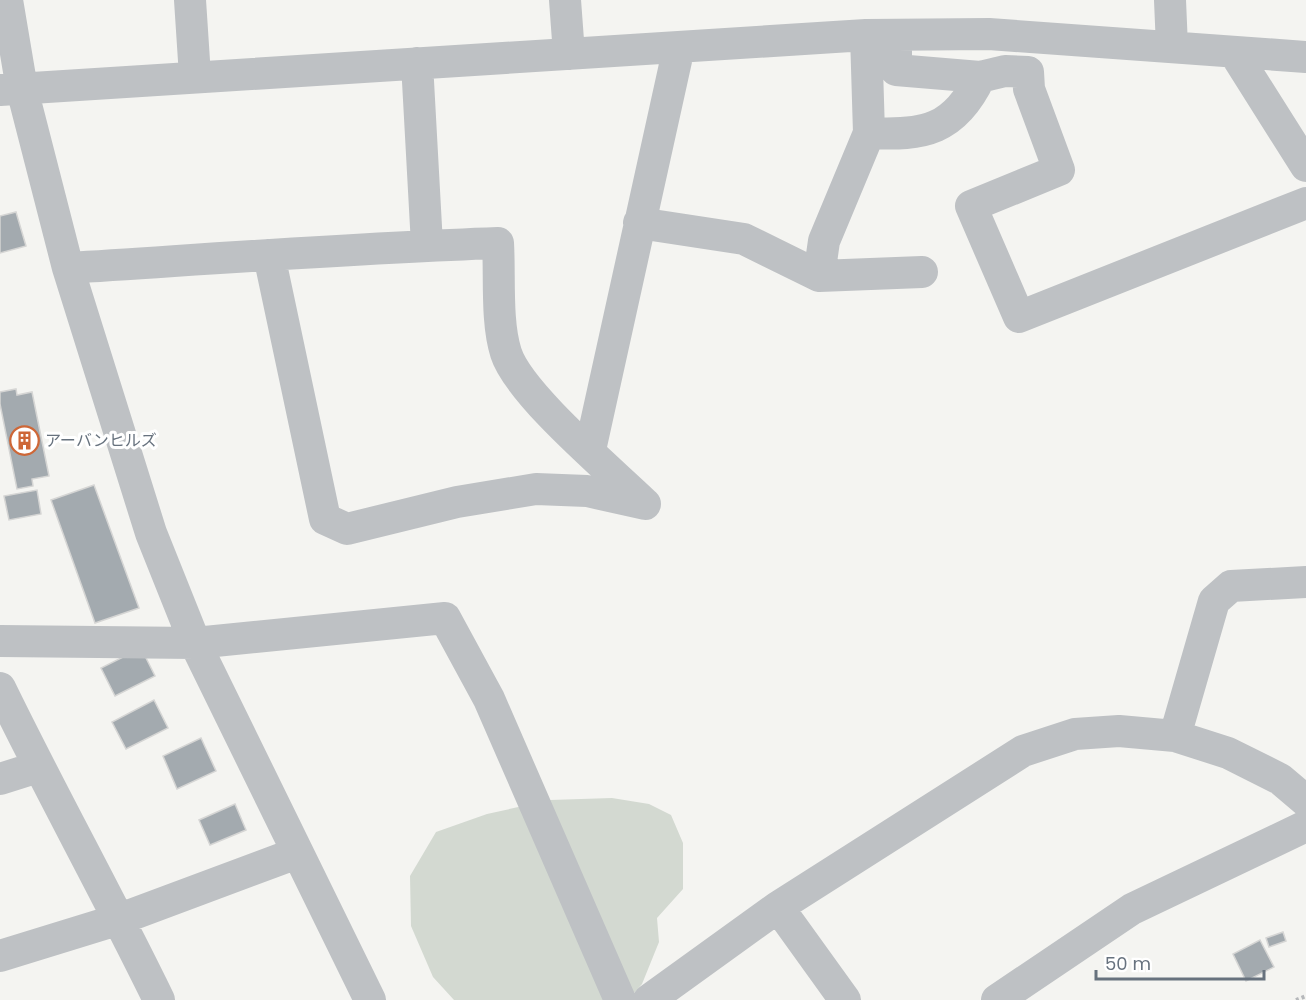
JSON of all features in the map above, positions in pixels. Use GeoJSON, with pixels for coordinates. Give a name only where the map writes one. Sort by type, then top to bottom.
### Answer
{"type":"FeatureCollection","features":[{"type":"Feature","properties":{"kind":"street"},"geometry":{"type":"LineString","coordinates":[[7,0],[11,90],[151,533],[195,643],[370,1000]]}},
{"type":"Feature","properties":{"kind":"street"},"geometry":{"type":"LineString","coordinates":[[190,0],[195,76]]}},
{"type":"Feature","properties":{"kind":"street"},"geometry":{"type":"LineString","coordinates":[[565,0],[569,54]]}},
{"type":"Feature","properties":{"kind":"street"},"geometry":{"type":"LineString","coordinates":[[1170,0],[1172,47]]}},
{"type":"Feature","properties":{"kind":"street"},"geometry":{"type":"LineString","coordinates":[[11,90],[195,76],[881,35],[989,34],[1306,57]]}},
{"type":"Feature","properties":{"kind":"street"},"geometry":{"type":"LineString","coordinates":[[881,35],[896,70],[980,77],[1005,71],[1028,72],[1029,89],[1059,170],[971,206],[1019,317],[1306,203]]}},
{"type":"Feature","properties":{"kind":"street"},"geometry":{"type":"LineString","coordinates":[[819,276],[824,241],[869,133],[881,35]]}},
{"type":"Feature","properties":{"kind":"street"},"geometry":{"type":"LineString","coordinates":[[590,450],[679,47]]}},
{"type":"Feature","properties":{"kind":"street"},"geometry":{"type":"LineString","coordinates":[[1234,52],[1306,166]]}},
{"type":"Feature","properties":{"kind":"street"},"geometry":{"type":"LineString","coordinates":[[417,63],[428,245]]}},
{"type":"Feature","properties":{"kind":"street"},"geometry":{"type":"LineString","coordinates":[[869,133],[905,135],[933,128],[957,115],[972,96],[980,77]]}},
{"type":"Feature","properties":{"kind":"street"},"geometry":{"type":"LineString","coordinates":[[639,224],[744,240],[819,276],[922,272]]}},
{"type":"Feature","properties":{"kind":"street"},"geometry":{"type":"LineString","coordinates":[[68,268],[268,255],[428,245],[498,243],[502,338],[506,355],[527,388],[645,504],[587,491],[536,489],[457,502],[347,529],[325,519],[268,255]]}},
{"type":"Feature","properties":{"kind":"street"},"geometry":{"type":"LineString","coordinates":[[1174,736],[1214,600],[1231,586],[1306,582]]}},
{"type":"Feature","properties":{"kind":"street"},"geometry":{"type":"LineString","coordinates":[[0,641],[195,643],[445,618],[489,699],[620,1000]]}},
{"type":"Feature","properties":{"kind":"street"},"geometry":{"type":"LineString","coordinates":[[0,688],[38,767],[120,919],[159,1000]]}},
{"type":"Feature","properties":{"kind":"street"},"geometry":{"type":"LineString","coordinates":[[649,1000],[778,907],[1023,751],[1075,734],[1119,730],[1174,736],[1238,758],[1281,779],[1306,801]]}},
{"type":"Feature","properties":{"kind":"street"},"geometry":{"type":"LineString","coordinates":[[0,779],[38,767]]}},
{"type":"Feature","properties":{"kind":"street"},"geometry":{"type":"LineString","coordinates":[[997,1000],[1132,909],[1306,826]]}},
{"type":"Feature","properties":{"kind":"street"},"geometry":{"type":"LineString","coordinates":[[0,956],[120,919],[297,853]]}},
{"type":"Feature","properties":{"kind":"street"},"geometry":{"type":"LineString","coordinates":[[778,907],[845,1000]]}},
{"type":"Feature","properties":{"kind":"path"},"geometry":{"type":"LineString","coordinates":[[1296,1000],[1306,996]]}},
{"type":"Feature","properties":{"kind":"shaded area"},"geometry":{"type":"Polygon","coordinates":[[[612,798],[649,804],[671,815],[683,843],[683,889],[657,918],[659,942],[642,984],[628,1000],[454,1000],[433,977],[411,926],[410,876],[436,832],[487,814],[550,800],[612,798]]]}},
{"type":"Feature","properties":{"kind":"building"},"geometry":{"type":"Polygon","coordinates":[[[16,212],[26,246],[0,253],[0,216],[16,212]]]}},
{"type":"Feature","properties":{"kind":"building","name":"アーバンヒルズ"},"geometry":{"type":"Polygon","coordinates":[[[16,389],[17,395],[32,392],[49,476],[32,479],[33,486],[17,489],[0,404],[0,392],[16,389]]]}},
{"type":"Feature","properties":{"kind":"building"},"geometry":{"type":"Polygon","coordinates":[[[94,485],[139,608],[95,623],[51,500],[94,485]]]}},
{"type":"Feature","properties":{"kind":"building"},"geometry":{"type":"Polygon","coordinates":[[[37,490],[41,514],[9,520],[4,496],[37,490]]]}},
{"type":"Feature","properties":{"kind":"building"},"geometry":{"type":"Polygon","coordinates":[[[141,648],[155,676],[115,696],[101,668],[141,648]]]}},
{"type":"Feature","properties":{"kind":"building"},"geometry":{"type":"Polygon","coordinates":[[[154,700],[168,728],[126,749],[112,722],[154,700]]]}},
{"type":"Feature","properties":{"kind":"building"},"geometry":{"type":"Polygon","coordinates":[[[201,738],[216,771],[177,789],[163,756],[201,738]]]}},
{"type":"Feature","properties":{"kind":"building"},"geometry":{"type":"Polygon","coordinates":[[[235,804],[246,830],[210,845],[199,820],[235,804]]]}},
{"type":"Feature","properties":{"kind":"building"},"geometry":{"type":"Polygon","coordinates":[[[1283,932],[1286,941],[1269,947],[1266,938],[1283,932]]]}},
{"type":"Feature","properties":{"kind":"building"},"geometry":{"type":"Polygon","coordinates":[[[1260,940],[1274,967],[1246,981],[1233,954],[1260,940]]]}},
{"type":"Feature","properties":{"kind":"place","name":"アーバンヒルズ"},"geometry":{"type":"Point","coordinates":[24,440]}}]}
